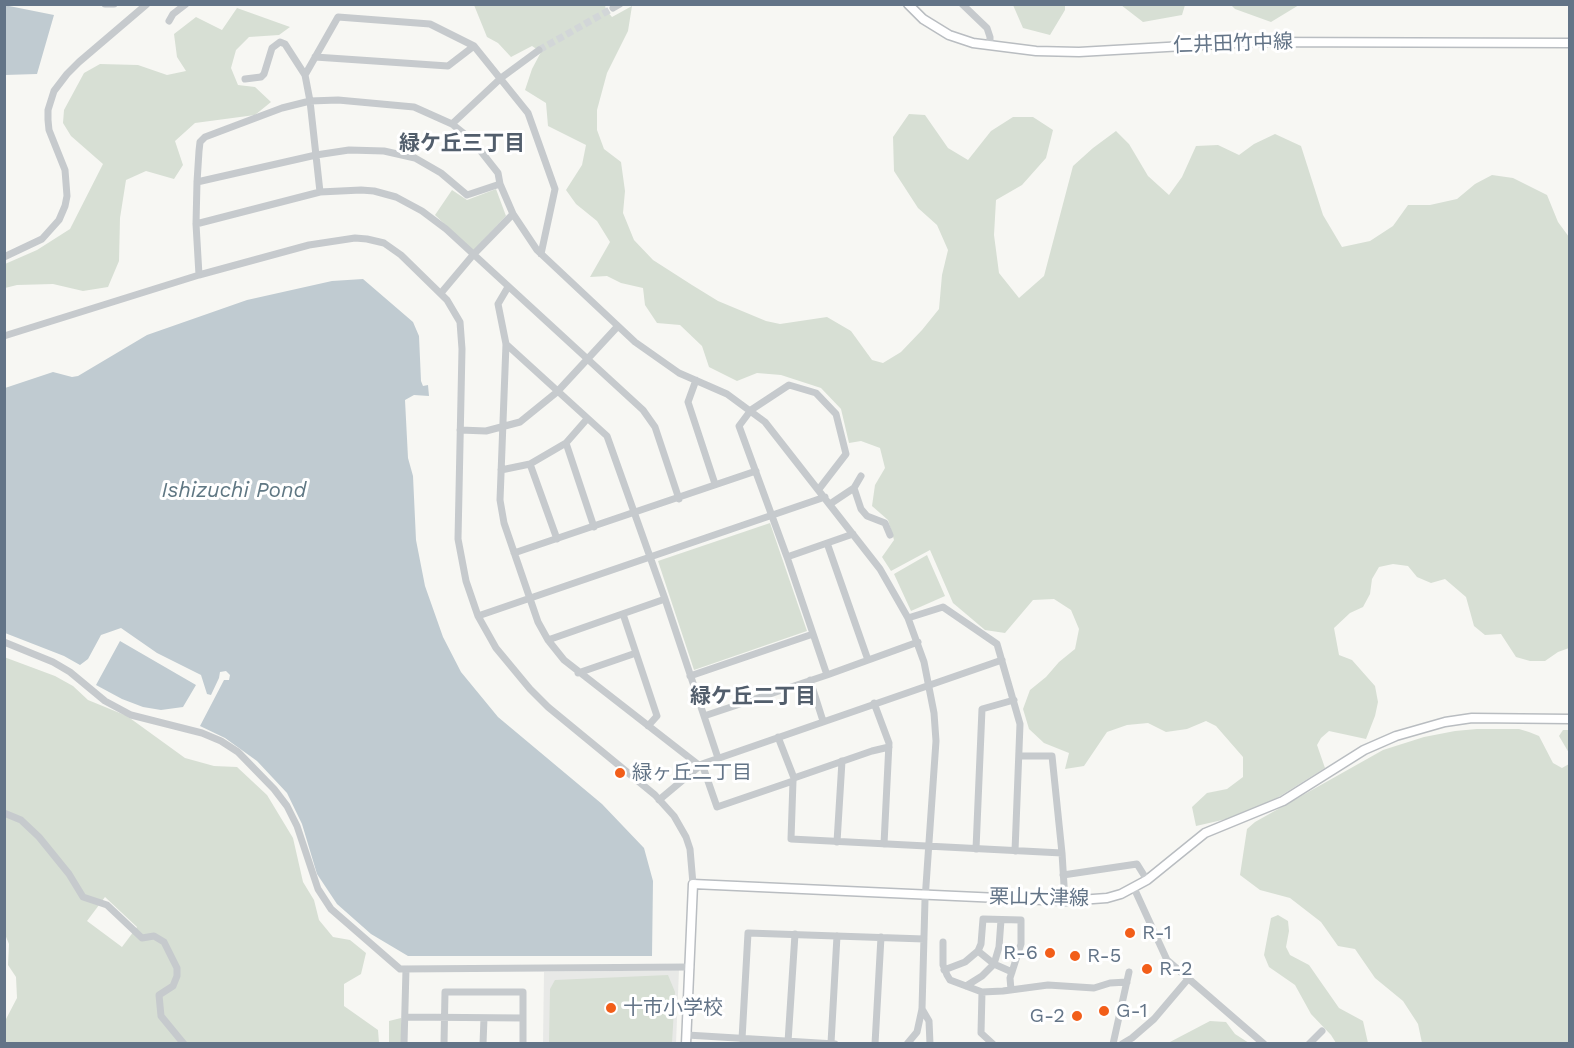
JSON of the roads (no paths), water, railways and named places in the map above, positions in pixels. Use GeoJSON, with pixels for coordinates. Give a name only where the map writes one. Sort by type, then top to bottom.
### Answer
{"type":"FeatureCollection","features":[{"type":"Feature","properties":{"kind":"main road","name":"仁井田竹中線"},"geometry":{"type":"LineString","coordinates":[[908,4],[923,19],[950,35],[973,43],[1036,51],[1079,52],[1254,42],[1569,43]]}},
{"type":"Feature","properties":{"kind":"main road","name":"栗山大津線"},"geometry":{"type":"LineString","coordinates":[[693,884],[1065,901],[1107,898],[1134,888],[1147,880],[1205,834],[1283,801],[1364,750],[1396,736],[1445,722],[1472,718],[1569,720]]}},
{"type":"Feature","properties":{"kind":"main road"},"geometry":{"type":"LineString","coordinates":[[686,1040],[693,884]]}},
{"type":"Feature","properties":{"kind":"street"},"geometry":{"type":"LineString","coordinates":[[105,4],[114,4]]}},
{"type":"Feature","properties":{"kind":"street"},"geometry":{"type":"LineString","coordinates":[[4,257],[42,239],[53,229],[65,206],[67,190],[65,171],[49,130],[48,120],[48,110],[54,91],[79,62],[147,4]]}},
{"type":"Feature","properties":{"kind":"street"},"geometry":{"type":"LineString","coordinates":[[169,21],[173,14],[186,4]]}},
{"type":"Feature","properties":{"kind":"street"},"geometry":{"type":"LineString","coordinates":[[962,4],[987,28],[990,45]]}},
{"type":"Feature","properties":{"kind":"street"},"geometry":{"type":"LineString","coordinates":[[305,75],[338,17],[430,24],[474,46],[528,113],[555,189],[541,254]]}},
{"type":"Feature","properties":{"kind":"street"},"geometry":{"type":"LineString","coordinates":[[245,79],[261,77],[272,48],[280,42],[285,44],[305,75],[320,192]]}},
{"type":"Feature","properties":{"kind":"street"},"geometry":{"type":"LineString","coordinates":[[315,57],[448,66],[474,46]]}},
{"type":"Feature","properties":{"kind":"street"},"geometry":{"type":"LineString","coordinates":[[452,124],[501,78],[539,50]]}},
{"type":"Feature","properties":{"kind":"street"},"geometry":{"type":"LineString","coordinates":[[199,275],[196,224],[197,182],[200,142],[205,137],[310,100],[338,100],[414,107],[452,124],[472,140],[498,173],[500,184],[523,231],[541,254],[618,327],[663,363],[727,394],[751,410],[771,429],[880,569],[908,618],[918,642],[929,684],[936,741],[926,894],[922,1009],[918,1032],[907,1044]]}},
{"type":"Feature","properties":{"kind":"street"},"geometry":{"type":"LineString","coordinates":[[197,182],[316,155],[349,150],[384,151],[415,158],[441,173],[467,195],[500,184]]}},
{"type":"Feature","properties":{"kind":"street"},"geometry":{"type":"LineString","coordinates":[[196,224],[320,192],[361,190],[396,197],[422,210],[446,229],[649,417],[660,440],[679,499]]}},
{"type":"Feature","properties":{"kind":"street"},"geometry":{"type":"LineString","coordinates":[[441,293],[473,255],[513,214]]}},
{"type":"Feature","properties":{"kind":"street"},"geometry":{"type":"LineString","coordinates":[[4,336],[199,275],[309,245],[367,238],[384,243],[393,249],[441,293],[456,312],[462,335],[458,539],[466,581],[478,616],[496,648],[536,695],[659,800],[674,816],[686,837],[692,860],[693,884]]}},
{"type":"Feature","properties":{"kind":"street"},"geometry":{"type":"LineString","coordinates":[[508,287],[498,304],[506,344],[500,500],[504,523],[538,622],[564,660],[578,673],[701,765],[717,807],[872,750],[889,747]]}},
{"type":"Feature","properties":{"kind":"street"},"geometry":{"type":"LineString","coordinates":[[460,430],[486,431],[520,422],[557,392],[618,327]]}},
{"type":"Feature","properties":{"kind":"street"},"geometry":{"type":"LineString","coordinates":[[506,344],[607,436],[718,758]]}},
{"type":"Feature","properties":{"kind":"street"},"geometry":{"type":"LineString","coordinates":[[696,380],[688,402],[715,484]]}},
{"type":"Feature","properties":{"kind":"street"},"geometry":{"type":"LineString","coordinates":[[819,489],[846,454],[836,414],[816,393],[789,385],[751,410],[739,426],[787,557],[826,675]]}},
{"type":"Feature","properties":{"kind":"street"},"geometry":{"type":"LineString","coordinates":[[501,470],[530,464],[566,443],[587,419]]}},
{"type":"Feature","properties":{"kind":"street"},"geometry":{"type":"LineString","coordinates":[[566,443],[594,527]]}},
{"type":"Feature","properties":{"kind":"street"},"geometry":{"type":"LineString","coordinates":[[530,464],[557,539]]}},
{"type":"Feature","properties":{"kind":"street"},"geometry":{"type":"LineString","coordinates":[[514,554],[756,471]]}},
{"type":"Feature","properties":{"kind":"street"},"geometry":{"type":"LineString","coordinates":[[478,616],[772,516],[828,501],[855,488],[861,476]]}},
{"type":"Feature","properties":{"kind":"street"},"geometry":{"type":"LineString","coordinates":[[855,488],[861,509],[867,516],[885,523],[890,535]]}},
{"type":"Feature","properties":{"kind":"street"},"geometry":{"type":"LineString","coordinates":[[787,557],[853,534]]}},
{"type":"Feature","properties":{"kind":"street"},"geometry":{"type":"LineString","coordinates":[[827,543],[868,660]]}},
{"type":"Feature","properties":{"kind":"street"},"geometry":{"type":"LineString","coordinates":[[548,639],[665,599]]}},
{"type":"Feature","properties":{"kind":"street"},"geometry":{"type":"LineString","coordinates":[[908,618],[943,607],[997,644],[1020,724],[1015,851]]}},
{"type":"Feature","properties":{"kind":"street"},"geometry":{"type":"LineString","coordinates":[[623,614],[657,716],[648,726]]}},
{"type":"Feature","properties":{"kind":"street"},"geometry":{"type":"LineString","coordinates":[[690,676],[813,634]]}},
{"type":"Feature","properties":{"kind":"street"},"geometry":{"type":"LineString","coordinates":[[4,642],[53,662],[70,672],[105,701],[130,715],[202,733],[238,752],[287,806],[297,826],[318,889],[331,909],[400,969],[690,967]]}},
{"type":"Feature","properties":{"kind":"street"},"geometry":{"type":"LineString","coordinates":[[704,716],[918,642]]}},
{"type":"Feature","properties":{"kind":"street"},"geometry":{"type":"LineString","coordinates":[[578,673],[636,653]]}},
{"type":"Feature","properties":{"kind":"street"},"geometry":{"type":"LineString","coordinates":[[659,800],[701,765],[718,758],[1002,660]]}},
{"type":"Feature","properties":{"kind":"street"},"geometry":{"type":"LineString","coordinates":[[810,680],[823,721]]}},
{"type":"Feature","properties":{"kind":"street"},"geometry":{"type":"LineString","coordinates":[[976,849],[982,709],[1014,700]]}},
{"type":"Feature","properties":{"kind":"street"},"geometry":{"type":"LineString","coordinates":[[874,704],[889,747],[884,844]]}},
{"type":"Feature","properties":{"kind":"street"},"geometry":{"type":"LineString","coordinates":[[778,737],[794,779],[791,839],[1062,853]]}},
{"type":"Feature","properties":{"kind":"street"},"geometry":{"type":"LineString","coordinates":[[1019,756],[1052,756],[1065,901]]}},
{"type":"Feature","properties":{"kind":"street"},"geometry":{"type":"LineString","coordinates":[[837,842],[842,761]]}},
{"type":"Feature","properties":{"kind":"street"},"geometry":{"type":"LineString","coordinates":[[4,813],[21,820],[39,837],[69,874],[83,897],[107,905],[142,938],[154,936],[164,942],[177,968],[177,976],[173,986],[159,995],[160,1016],[184,1044]]}},
{"type":"Feature","properties":{"kind":"street"},"geometry":{"type":"LineString","coordinates":[[1063,875],[1137,864],[1147,880]]}},
{"type":"Feature","properties":{"kind":"street"},"geometry":{"type":"LineString","coordinates":[[1134,888],[1167,960],[1264,1044]]}},
{"type":"Feature","properties":{"kind":"street"},"geometry":{"type":"LineString","coordinates":[[944,970],[965,962],[978,951],[981,944],[983,919],[1021,920],[1021,944],[1011,972],[1011,990]]}},
{"type":"Feature","properties":{"kind":"street"},"geometry":{"type":"LineString","coordinates":[[966,986],[982,976],[994,964],[999,947],[1001,920]]}},
{"type":"Feature","properties":{"kind":"street"},"geometry":{"type":"LineString","coordinates":[[742,1039],[747,933],[924,939]]}},
{"type":"Feature","properties":{"kind":"street"},"geometry":{"type":"LineString","coordinates":[[789,1042],[795,934]]}},
{"type":"Feature","properties":{"kind":"street"},"geometry":{"type":"LineString","coordinates":[[686,1040],[742,1039],[833,1043],[837,936]]}},
{"type":"Feature","properties":{"kind":"street"},"geometry":{"type":"LineString","coordinates":[[875,1044],[881,937]]}},
{"type":"Feature","properties":{"kind":"street"},"geometry":{"type":"LineString","coordinates":[[943,942],[944,970],[951,980],[982,992],[1048,985],[1094,988],[1110,983],[1127,982]]}},
{"type":"Feature","properties":{"kind":"street"},"geometry":{"type":"LineString","coordinates":[[978,951],[994,964],[1011,972]]}},
{"type":"Feature","properties":{"kind":"street"},"geometry":{"type":"LineString","coordinates":[[404,1044],[406,969]]}},
{"type":"Feature","properties":{"kind":"street"},"geometry":{"type":"LineString","coordinates":[[1113,1044],[1129,972]]}},
{"type":"Feature","properties":{"kind":"street"},"geometry":{"type":"LineString","coordinates":[[1122,1044],[1154,1019],[1188,979]]}},
{"type":"Feature","properties":{"kind":"street"},"geometry":{"type":"LineString","coordinates":[[444,1044],[445,992],[523,992],[523,1044]]}},
{"type":"Feature","properties":{"kind":"street"},"geometry":{"type":"LineString","coordinates":[[982,992],[981,1033],[993,1044]]}},
{"type":"Feature","properties":{"kind":"street"},"geometry":{"type":"LineString","coordinates":[[922,1009],[929,1021],[930,1044]]}},
{"type":"Feature","properties":{"kind":"street"},"geometry":{"type":"LineString","coordinates":[[405,1017],[523,1018]]}},
{"type":"Feature","properties":{"kind":"street"},"geometry":{"type":"LineString","coordinates":[[483,1044],[484,1018]]}},
{"type":"Feature","properties":{"kind":"street"},"geometry":{"type":"LineString","coordinates":[[1309,1044],[1322,1031]]}},
{"type":"Feature","properties":{"kind":"water"},"geometry":{"type":"Polygon","coordinates":[[[4,5],[54,15],[37,74],[5,75],[4,5]]]}},
{"type":"Feature","properties":{"kind":"water","name":"Ishizuchi Pond"},"geometry":{"type":"Polygon","coordinates":[[[363,279],[413,322],[419,336],[421,381],[423,386],[428,385],[429,396],[414,395],[405,400],[408,458],[413,476],[416,540],[425,586],[443,637],[461,672],[498,717],[602,804],[644,848],[653,881],[652,956],[408,956],[371,934],[337,904],[317,874],[302,824],[287,793],[257,761],[225,738],[200,726],[224,680],[229,680],[230,675],[226,671],[220,672],[211,695],[207,694],[201,675],[157,653],[121,628],[101,635],[88,659],[80,665],[64,656],[5,633],[5,388],[53,372],[72,377],[78,376],[147,335],[247,300],[332,281],[363,279]]]}},
{"type":"Feature","properties":{"kind":"water"},"geometry":{"type":"Polygon","coordinates":[[[120,641],[196,685],[183,707],[161,710],[143,707],[96,685],[120,641]]]}},
{"type":"Feature","properties":{"kind":"tunnel"},"geometry":{"type":"LineString","coordinates":[[539,50],[613,8]]}},
{"type":"Feature","properties":{"kind":"place","name":"緑ヶ丘二丁目"},"geometry":{"type":"Point","coordinates":[620,773]}},
{"type":"Feature","properties":{"kind":"place","name":"R-1"},"geometry":{"type":"Point","coordinates":[1130,933]}},
{"type":"Feature","properties":{"kind":"place","name":"R-6"},"geometry":{"type":"Point","coordinates":[1050,953]}},
{"type":"Feature","properties":{"kind":"place","name":"R-5"},"geometry":{"type":"Point","coordinates":[1075,956]}},
{"type":"Feature","properties":{"kind":"place","name":"R-2"},"geometry":{"type":"Point","coordinates":[1147,969]}},
{"type":"Feature","properties":{"kind":"place","name":"十市小学校"},"geometry":{"type":"Point","coordinates":[611,1008]}},
{"type":"Feature","properties":{"kind":"place","name":"G-1"},"geometry":{"type":"Point","coordinates":[1104,1011]}},
{"type":"Feature","properties":{"kind":"place","name":"G-2"},"geometry":{"type":"Point","coordinates":[1077,1016]}},
{"type":"Feature","properties":{"kind":"district","name":"緑ケ丘三丁目"},"geometry":{"type":"Point","coordinates":[462,144]}},
{"type":"Feature","properties":{"kind":"district","name":"緑ケ丘二丁目"},"geometry":{"type":"Point","coordinates":[753,697]}}]}
